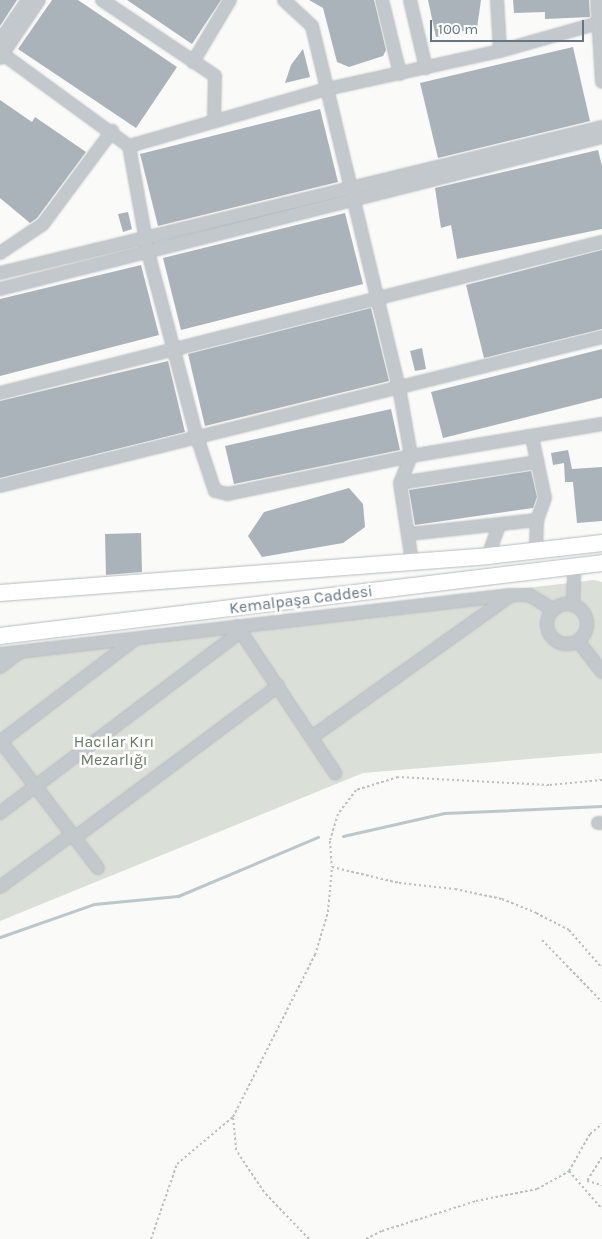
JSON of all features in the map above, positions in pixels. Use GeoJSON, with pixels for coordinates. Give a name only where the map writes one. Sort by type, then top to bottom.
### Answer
{"type":"FeatureCollection","features":[{"type":"Feature","properties":{"kind":"main road","name":"Kemalpaşa Caddesi"},"geometry":{"type":"LineString","coordinates":[[0,593],[488,556],[536,549],[602,543]]}},
{"type":"Feature","properties":{"kind":"main road","name":"Kemalpaşa Caddesi"},"geometry":{"type":"LineString","coordinates":[[0,636],[602,563]]}},
{"type":"Feature","properties":{"kind":"street"},"geometry":{"type":"LineString","coordinates":[[0,41],[28,0]]}},
{"type":"Feature","properties":{"kind":"street"},"geometry":{"type":"LineString","coordinates":[[39,0],[1,55],[112,130],[129,146],[148,252],[197,438],[216,491],[228,494],[411,456],[602,424]]}},
{"type":"Feature","properties":{"kind":"street"},"geometry":{"type":"LineString","coordinates":[[102,0],[215,76],[214,122]]}},
{"type":"Feature","properties":{"kind":"street"},"geometry":{"type":"LineString","coordinates":[[194,62],[230,0]]}},
{"type":"Feature","properties":{"kind":"street"},"geometry":{"type":"LineString","coordinates":[[382,0],[400,74]]}},
{"type":"Feature","properties":{"kind":"street"},"geometry":{"type":"LineString","coordinates":[[410,0],[426,68]]}},
{"type":"Feature","properties":{"kind":"street"},"geometry":{"type":"LineString","coordinates":[[497,0],[500,51]]}},
{"type":"Feature","properties":{"kind":"street"},"geometry":{"type":"LineString","coordinates":[[597,0],[602,82]]}},
{"type":"Feature","properties":{"kind":"street"},"geometry":{"type":"LineString","coordinates":[[293,2],[312,26],[355,201],[376,301],[399,387],[411,456],[400,483],[412,561]]}},
{"type":"Feature","properties":{"kind":"street"},"geometry":{"type":"LineString","coordinates":[[129,146],[327,89],[500,51],[599,23]]}},
{"type":"Feature","properties":{"kind":"street"},"geometry":{"type":"LineString","coordinates":[[1,273],[350,186],[602,127]]}},
{"type":"Feature","properties":{"kind":"street"},"geometry":{"type":"LineString","coordinates":[[0,253],[43,224],[112,130]]}},
{"type":"Feature","properties":{"kind":"street"},"geometry":{"type":"LineString","coordinates":[[0,260],[3,288],[355,201],[602,137]]}},
{"type":"Feature","properties":{"kind":"street"},"geometry":{"type":"LineString","coordinates":[[0,393],[376,301],[602,242]]}},
{"type":"Feature","properties":{"kind":"street"},"geometry":{"type":"LineString","coordinates":[[0,486],[602,337]]}},
{"type":"Feature","properties":{"kind":"street"},"geometry":{"type":"LineString","coordinates":[[532,437],[545,498],[537,520],[536,549]]}},
{"type":"Feature","properties":{"kind":"street"},"geometry":{"type":"LineString","coordinates":[[400,483],[537,462]]}},
{"type":"Feature","properties":{"kind":"street"},"geometry":{"type":"LineString","coordinates":[[409,534],[537,520]]}},
{"type":"Feature","properties":{"kind":"street"},"geometry":{"type":"LineString","coordinates":[[488,556],[499,525]]}},
{"type":"Feature","properties":{"kind":"street"},"geometry":{"type":"LineString","coordinates":[[572,605],[574,567]]}},
{"type":"Feature","properties":{"kind":"street"},"geometry":{"type":"LineString","coordinates":[[0,654],[238,630],[511,594],[529,595],[554,610]]}},
{"type":"Feature","properties":{"kind":"street"},"geometry":{"type":"LineString","coordinates":[[312,737],[511,594]]}},
{"type":"Feature","properties":{"kind":"street"},"geometry":{"type":"LineString","coordinates":[[572,605],[554,610],[547,621],[549,634],[559,643],[578,642]]}},
{"type":"Feature","properties":{"kind":"street"},"geometry":{"type":"LineString","coordinates":[[572,605],[586,618],[586,631],[578,642]]}},
{"type":"Feature","properties":{"kind":"street"},"geometry":{"type":"LineString","coordinates":[[238,630],[278,686],[335,773]]}},
{"type":"Feature","properties":{"kind":"street"},"geometry":{"type":"LineString","coordinates":[[0,812],[238,630]]}},
{"type":"Feature","properties":{"kind":"street"},"geometry":{"type":"LineString","coordinates":[[98,868],[0,741],[136,639]]}},
{"type":"Feature","properties":{"kind":"street"},"geometry":{"type":"LineString","coordinates":[[578,642],[602,672]]}},
{"type":"Feature","properties":{"kind":"street"},"geometry":{"type":"LineString","coordinates":[[0,667],[20,652]]}},
{"type":"Feature","properties":{"kind":"street"},"geometry":{"type":"LineString","coordinates":[[0,887],[74,836],[278,686]]}},
{"type":"Feature","properties":{"kind":"path"},"geometry":{"type":"LineString","coordinates":[[151,1239],[177,1164],[233,1117],[315,955],[328,912],[332,866],[330,841],[338,814],[356,790],[398,777],[549,785],[602,780]]}},
{"type":"Feature","properties":{"kind":"path"},"geometry":{"type":"LineString","coordinates":[[332,866],[399,883],[455,889],[502,899],[568,930],[602,968]]}},
{"type":"Feature","properties":{"kind":"path"},"geometry":{"type":"LineString","coordinates":[[542,940],[602,1002]]}},
{"type":"Feature","properties":{"kind":"path"},"geometry":{"type":"LineString","coordinates":[[233,1117],[236,1150],[264,1192],[309,1239]]}},
{"type":"Feature","properties":{"kind":"path"},"geometry":{"type":"LineString","coordinates":[[366,1239],[382,1231],[476,1201],[537,1189],[568,1171],[590,1134],[602,1124]]}},
{"type":"Feature","properties":{"kind":"path"},"geometry":{"type":"LineString","coordinates":[[602,1157],[587,1180],[602,1185]]}},
{"type":"Feature","properties":{"kind":"path"},"geometry":{"type":"LineString","coordinates":[[568,1171],[602,1209]]}},
{"type":"Feature","properties":{"kind":"green space","name":"Hacılar Kırı Mezarlığı"},"geometry":{"type":"Polygon","coordinates":[[[594,580],[602,582],[602,753],[363,773],[0,921],[0,650],[594,580]]]}},
{"type":"Feature","properties":{"kind":"building"},"geometry":{"type":"Polygon","coordinates":[[[0,0],[17,0],[0,26],[0,0]]]}},
{"type":"Feature","properties":{"kind":"building"},"geometry":{"type":"Polygon","coordinates":[[[52,0],[78,0],[177,67],[136,128],[18,49],[52,0]]]}},
{"type":"Feature","properties":{"kind":"building"},"geometry":{"type":"Polygon","coordinates":[[[127,0],[221,0],[192,44],[127,0]]]}},
{"type":"Feature","properties":{"kind":"building"},"geometry":{"type":"Polygon","coordinates":[[[309,0],[374,0],[386,50],[383,56],[349,67],[337,62],[323,8],[309,0]]]}},
{"type":"Feature","properties":{"kind":"building"},"geometry":{"type":"Polygon","coordinates":[[[428,0],[481,0],[477,28],[436,37],[428,0]]]}},
{"type":"Feature","properties":{"kind":"building"},"geometry":{"type":"Polygon","coordinates":[[[513,0],[589,0],[590,17],[545,19],[545,12],[514,13],[513,0]]]}},
{"type":"Feature","properties":{"kind":"building"},"geometry":{"type":"Polygon","coordinates":[[[573,47],[590,121],[438,158],[420,83],[573,47]]]}},
{"type":"Feature","properties":{"kind":"building"},"geometry":{"type":"Polygon","coordinates":[[[303,49],[310,77],[285,83],[291,65],[303,49]]]}},
{"type":"Feature","properties":{"kind":"building"},"geometry":{"type":"Polygon","coordinates":[[[0,100],[32,122],[35,117],[86,152],[37,218],[30,223],[0,198],[0,100]]]}},
{"type":"Feature","properties":{"kind":"building"},"geometry":{"type":"Polygon","coordinates":[[[320,109],[338,182],[158,226],[140,154],[320,109]]]}},
{"type":"Feature","properties":{"kind":"building"},"geometry":{"type":"Polygon","coordinates":[[[598,150],[602,166],[602,229],[457,259],[451,225],[441,228],[435,188],[598,150]]]}},
{"type":"Feature","properties":{"kind":"building"},"geometry":{"type":"Polygon","coordinates":[[[128,212],[132,229],[123,232],[118,214],[128,212]]]}},
{"type":"Feature","properties":{"kind":"building"},"geometry":{"type":"Polygon","coordinates":[[[345,213],[363,284],[181,330],[163,258],[345,213]]]}},
{"type":"Feature","properties":{"kind":"building"},"geometry":{"type":"Polygon","coordinates":[[[602,250],[602,329],[484,358],[466,285],[602,250]]]}},
{"type":"Feature","properties":{"kind":"building"},"geometry":{"type":"Polygon","coordinates":[[[141,265],[159,335],[0,376],[0,299],[141,265]]]}},
{"type":"Feature","properties":{"kind":"building"},"geometry":{"type":"Polygon","coordinates":[[[371,308],[389,381],[205,426],[188,354],[371,308]]]}},
{"type":"Feature","properties":{"kind":"building"},"geometry":{"type":"Polygon","coordinates":[[[422,348],[426,369],[415,371],[410,351],[422,348]]]}},
{"type":"Feature","properties":{"kind":"building"},"geometry":{"type":"Polygon","coordinates":[[[602,349],[602,398],[443,438],[431,392],[602,349]]]}},
{"type":"Feature","properties":{"kind":"building"},"geometry":{"type":"Polygon","coordinates":[[[168,361],[185,432],[0,478],[0,401],[168,361]]]}},
{"type":"Feature","properties":{"kind":"building"},"geometry":{"type":"Polygon","coordinates":[[[391,409],[400,450],[234,484],[225,446],[391,409]]]}},
{"type":"Feature","properties":{"kind":"building"},"geometry":{"type":"Polygon","coordinates":[[[568,450],[572,469],[602,467],[602,521],[577,523],[573,482],[565,482],[564,463],[553,465],[551,453],[568,450]]]}},
{"type":"Feature","properties":{"kind":"building"},"geometry":{"type":"Polygon","coordinates":[[[531,471],[537,497],[533,508],[415,525],[409,490],[531,471]]]}},
{"type":"Feature","properties":{"kind":"building"},"geometry":{"type":"Polygon","coordinates":[[[349,488],[363,504],[365,527],[343,543],[262,557],[248,536],[264,512],[349,488]]]}},
{"type":"Feature","properties":{"kind":"building"},"geometry":{"type":"Polygon","coordinates":[[[141,533],[142,572],[106,575],[105,534],[141,533]]]}},
{"type":"Feature","properties":{"kind":"waterway"},"geometry":{"type":"LineString","coordinates":[[343,836],[444,813],[602,806]]}},
{"type":"Feature","properties":{"kind":"waterway"},"geometry":{"type":"LineString","coordinates":[[0,937],[94,904],[178,896],[318,837]]}}]}
